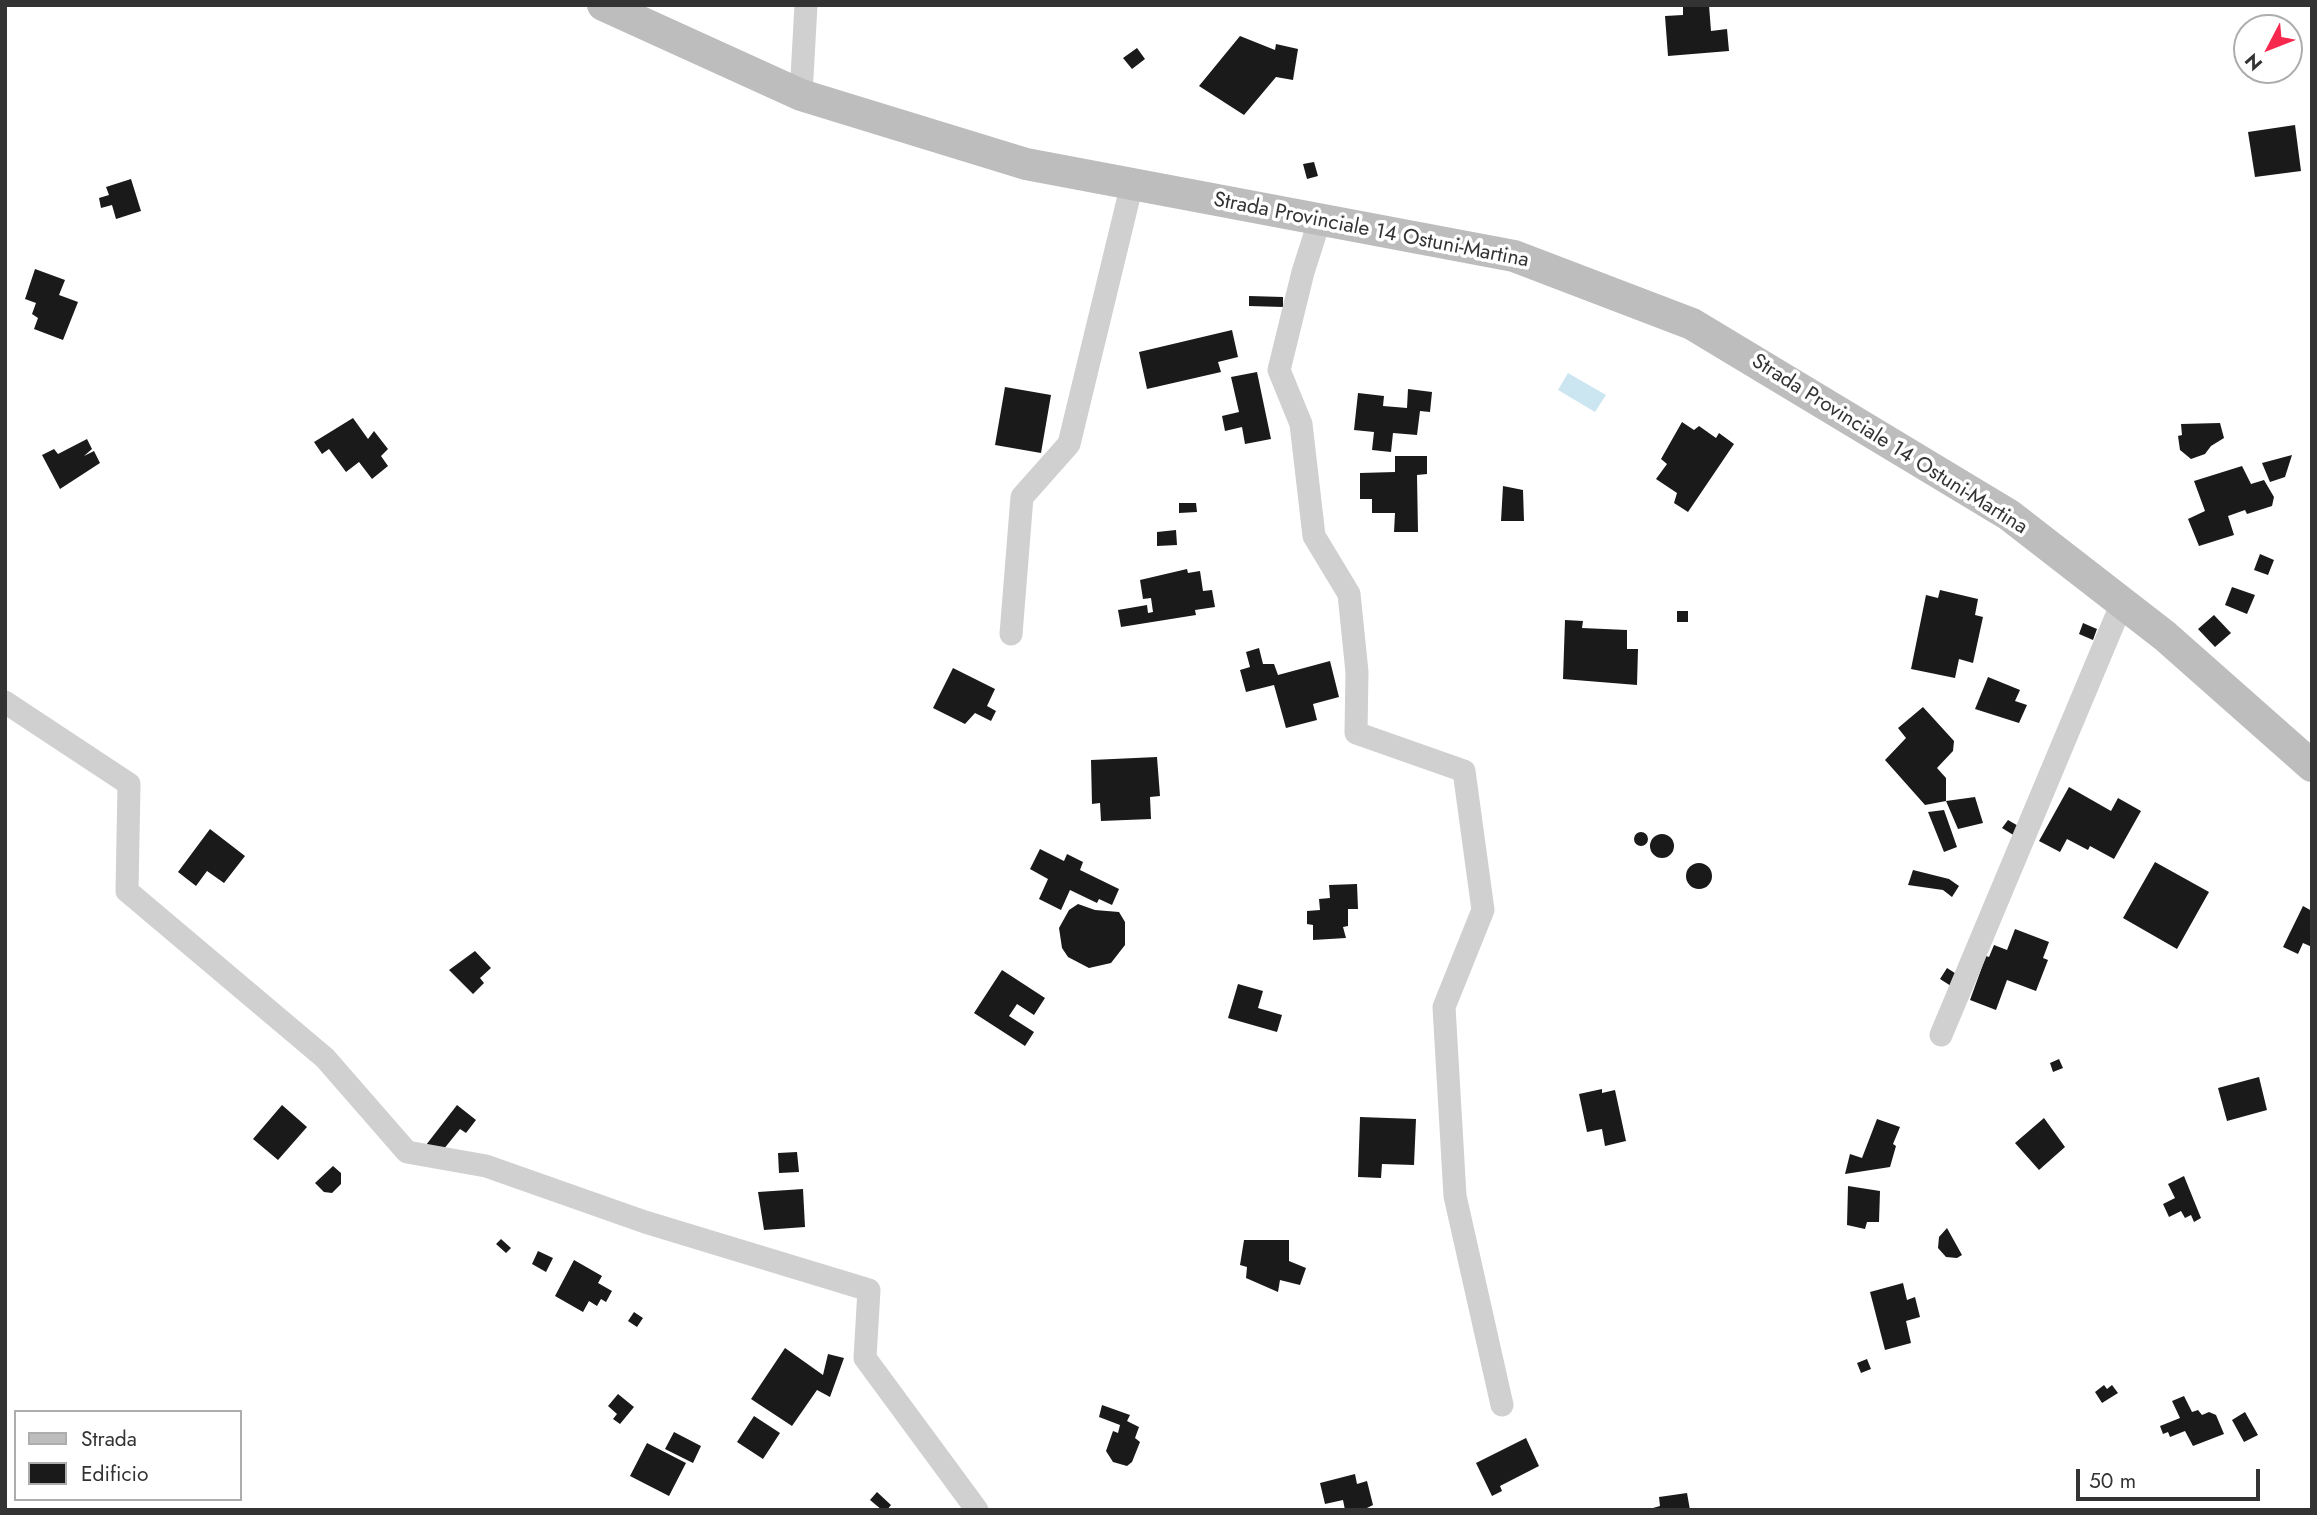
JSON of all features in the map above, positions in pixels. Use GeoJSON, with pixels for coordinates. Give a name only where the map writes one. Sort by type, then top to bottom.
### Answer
{"type":"FeatureCollection","features":[{"type":"Feature","properties":{"kind":"main road","name":"Strada Provinciale 14 Ostuni-Martina"},"geometry":{"type":"LineString","coordinates":[[603,5],[801,95],[1026,164],[1514,256],[1692,324],[2009,515],[2165,636],[2312,766]]}},
{"type":"Feature","properties":{"kind":"street"},"geometry":{"type":"LineString","coordinates":[[801,95],[806,5]]}},
{"type":"Feature","properties":{"kind":"street"},"geometry":{"type":"LineString","coordinates":[[1011,634],[1022,497],[1069,444],[1132,184]]}},
{"type":"Feature","properties":{"kind":"street"},"geometry":{"type":"LineString","coordinates":[[1320,219],[1303,272],[1279,370],[1301,424],[1314,536],[1349,594],[1357,672],[1356,733],[1464,771],[1483,910],[1444,1007],[1454,1182],[1502,1405]]}},
{"type":"Feature","properties":{"kind":"street"},"geometry":{"type":"LineString","coordinates":[[1941,1035],[2122,603]]}},
{"type":"Feature","properties":{"kind":"street"},"geometry":{"type":"LineString","coordinates":[[5,702],[129,784],[127,891],[325,1058],[407,1152],[486,1166],[645,1222],[869,1290],[865,1358],[977,1510]]}},
{"type":"Feature","properties":{"kind":"water"},"geometry":{"type":"Polygon","coordinates":[[[1568,373],[1606,395],[1595,412],[1558,390],[1568,373]]]}},
{"type":"Feature","properties":{"kind":"building"},"geometry":{"type":"Polygon","coordinates":[[[1683,5],[1709,5],[1711,31],[1727,29],[1729,51],[1668,56],[1665,16],[1683,15],[1683,5]]]}},
{"type":"Feature","properties":{"kind":"building"},"geometry":{"type":"Polygon","coordinates":[[[1240,36],[1275,50],[1276,44],[1298,49],[1293,80],[1276,77],[1244,115],[1199,86],[1240,36]]]}},
{"type":"Feature","properties":{"kind":"building"},"geometry":{"type":"Polygon","coordinates":[[[1137,48],[1145,59],[1132,69],[1123,58],[1137,48]]]}},
{"type":"Feature","properties":{"kind":"building"},"geometry":{"type":"Polygon","coordinates":[[[2295,125],[2301,171],[2255,177],[2248,132],[2295,125]]]}},
{"type":"Feature","properties":{"kind":"building"},"geometry":{"type":"Polygon","coordinates":[[[1314,162],[1318,176],[1307,179],[1303,164],[1314,162]]]}},
{"type":"Feature","properties":{"kind":"building"},"geometry":{"type":"Polygon","coordinates":[[[131,179],[141,211],[116,219],[112,205],[101,208],[99,198],[109,195],[106,187],[131,179]]]}},
{"type":"Feature","properties":{"kind":"building"},"geometry":{"type":"Polygon","coordinates":[[[35,269],[65,280],[59,295],[78,302],[63,340],[34,329],[38,318],[32,314],[36,303],[25,299],[35,269]]]}},
{"type":"Feature","properties":{"kind":"building"},"geometry":{"type":"Polygon","coordinates":[[[1249,296],[1283,297],[1283,307],[1249,306],[1249,296]]]}},
{"type":"Feature","properties":{"kind":"building"},"geometry":{"type":"Polygon","coordinates":[[[1232,330],[1238,357],[1218,362],[1221,372],[1147,389],[1139,352],[1232,330]]]}},
{"type":"Feature","properties":{"kind":"building"},"geometry":{"type":"Polygon","coordinates":[[[1257,372],[1271,439],[1245,444],[1242,427],[1225,431],[1222,416],[1239,412],[1231,377],[1257,372]]]}},
{"type":"Feature","properties":{"kind":"building"},"geometry":{"type":"Polygon","coordinates":[[[1005,387],[1051,395],[1041,453],[995,445],[1005,387]]]}},
{"type":"Feature","properties":{"kind":"building"},"geometry":{"type":"Polygon","coordinates":[[[1408,389],[1432,392],[1430,412],[1420,411],[1417,435],[1393,433],[1391,452],[1372,450],[1374,432],[1354,430],[1358,393],[1384,396],[1383,406],[1407,408],[1408,389]]]}},
{"type":"Feature","properties":{"kind":"building"},"geometry":{"type":"Polygon","coordinates":[[[353,418],[368,439],[374,431],[388,449],[381,456],[388,466],[372,479],[359,462],[346,472],[329,449],[322,454],[314,442],[353,418]]]}},
{"type":"Feature","properties":{"kind":"building"},"geometry":{"type":"Polygon","coordinates":[[[1682,422],[1694,430],[1699,426],[1716,438],[1719,433],[1734,444],[1688,512],[1674,503],[1677,493],[1656,479],[1667,464],[1661,459],[1682,422]]]}},
{"type":"Feature","properties":{"kind":"building"},"geometry":{"type":"Polygon","coordinates":[[[2220,423],[2224,438],[2211,446],[2205,454],[2191,459],[2180,450],[2178,436],[2182,435],[2181,424],[2220,423]]]}},
{"type":"Feature","properties":{"kind":"building"},"geometry":{"type":"Polygon","coordinates":[[[87,439],[92,449],[84,456],[94,451],[100,463],[60,489],[42,455],[54,449],[58,454],[87,439]]]}},
{"type":"Feature","properties":{"kind":"building"},"geometry":{"type":"Polygon","coordinates":[[[2292,455],[2285,477],[2270,482],[2262,463],[2292,455]]]}},
{"type":"Feature","properties":{"kind":"building"},"geometry":{"type":"Polygon","coordinates":[[[1395,456],[1427,456],[1427,474],[1417,475],[1418,532],[1394,532],[1395,513],[1372,513],[1372,499],[1360,499],[1360,473],[1395,472],[1395,456]]]}},
{"type":"Feature","properties":{"kind":"building"},"geometry":{"type":"Polygon","coordinates":[[[2242,466],[2251,484],[2264,480],[2274,497],[2272,506],[2247,514],[2245,510],[2228,516],[2234,535],[2199,546],[2188,519],[2205,511],[2194,481],[2242,466]]]}},
{"type":"Feature","properties":{"kind":"building"},"geometry":{"type":"Polygon","coordinates":[[[1503,486],[1523,490],[1524,521],[1501,521],[1503,486]]]}},
{"type":"Feature","properties":{"kind":"building"},"geometry":{"type":"Polygon","coordinates":[[[1179,503],[1196,503],[1197,512],[1179,513],[1179,503]]]}},
{"type":"Feature","properties":{"kind":"building"},"geometry":{"type":"Polygon","coordinates":[[[1176,530],[1177,545],[1157,546],[1157,532],[1176,530]]]}},
{"type":"Feature","properties":{"kind":"building"},"geometry":{"type":"Polygon","coordinates":[[[2260,554],[2274,560],[2268,575],[2254,570],[2260,554]]]}},
{"type":"Feature","properties":{"kind":"building"},"geometry":{"type":"Polygon","coordinates":[[[1187,569],[1188,573],[1200,571],[1203,591],[1212,590],[1215,607],[1195,610],[1196,615],[1121,627],[1118,610],[1147,605],[1148,613],[1153,612],[1151,598],[1143,599],[1140,580],[1187,569]]]}},
{"type":"Feature","properties":{"kind":"building"},"geometry":{"type":"Polygon","coordinates":[[[2232,587],[2255,595],[2247,614],[2225,605],[2232,587]]]}},
{"type":"Feature","properties":{"kind":"building"},"geometry":{"type":"Polygon","coordinates":[[[1940,590],[1978,599],[1975,615],[1983,617],[1973,663],[1959,659],[1955,678],[1911,669],[1926,595],[1938,598],[1940,590]]]}},
{"type":"Feature","properties":{"kind":"building"},"geometry":{"type":"Polygon","coordinates":[[[1677,611],[1688,611],[1688,622],[1677,622],[1677,611]]]}},
{"type":"Feature","properties":{"kind":"building"},"geometry":{"type":"Polygon","coordinates":[[[2214,615],[2231,633],[2215,647],[2198,629],[2214,615]]]}},
{"type":"Feature","properties":{"kind":"building"},"geometry":{"type":"Polygon","coordinates":[[[1565,620],[1583,621],[1582,628],[1627,630],[1627,649],[1638,649],[1637,685],[1563,679],[1565,620]]]}},
{"type":"Feature","properties":{"kind":"building"},"geometry":{"type":"Polygon","coordinates":[[[2083,623],[2097,629],[2093,640],[2079,634],[2083,623]]]}},
{"type":"Feature","properties":{"kind":"building"},"geometry":{"type":"Polygon","coordinates":[[[1259,648],[1263,664],[1274,664],[1278,675],[1330,661],[1339,697],[1313,704],[1317,720],[1286,728],[1274,685],[1246,692],[1240,670],[1250,667],[1246,652],[1259,648]]]}},
{"type":"Feature","properties":{"kind":"building"},"geometry":{"type":"Polygon","coordinates":[[[953,668],[995,689],[987,706],[996,711],[991,721],[975,713],[965,724],[933,708],[953,668]]]}},
{"type":"Feature","properties":{"kind":"building"},"geometry":{"type":"Polygon","coordinates":[[[1988,677],[2020,690],[2015,701],[2027,705],[2019,723],[1975,709],[1988,677]]]}},
{"type":"Feature","properties":{"kind":"building"},"geometry":{"type":"Polygon","coordinates":[[[1923,707],[1954,741],[1953,751],[1937,768],[1946,778],[1946,801],[1925,805],[1885,760],[1906,738],[1898,728],[1923,707]]]}},
{"type":"Feature","properties":{"kind":"building"},"geometry":{"type":"Polygon","coordinates":[[[1157,757],[1160,796],[1150,797],[1151,819],[1101,821],[1100,803],[1092,804],[1091,760],[1157,757]]]}},
{"type":"Feature","properties":{"kind":"building"},"geometry":{"type":"Polygon","coordinates":[[[2069,787],[2111,811],[2118,798],[2141,811],[2114,859],[2090,846],[2088,850],[2067,839],[2060,852],[2039,841],[2069,787]]]}},
{"type":"Feature","properties":{"kind":"building"},"geometry":{"type":"Polygon","coordinates":[[[1975,797],[1983,823],[1958,829],[1946,801],[1975,797]]]}},
{"type":"Feature","properties":{"kind":"building"},"geometry":{"type":"Polygon","coordinates":[[[1944,810],[1957,847],[1944,852],[1928,812],[1944,810]]]}},
{"type":"Feature","properties":{"kind":"building"},"geometry":{"type":"Polygon","coordinates":[[[2008,820],[2020,827],[2015,836],[2002,828],[2008,820]]]}},
{"type":"Feature","properties":{"kind":"building"},"geometry":{"type":"Polygon","coordinates":[[[210,829],[245,856],[224,883],[207,871],[196,886],[178,872],[210,829]]]}},
{"type":"Feature","properties":{"kind":"building"},"geometry":{"type":"Polygon","coordinates":[[[1638,832],[1644,832],[1648,839],[1644,846],[1638,846],[1634,842],[1634,836],[1638,832]]]}},
{"type":"Feature","properties":{"kind":"building"},"geometry":{"type":"Polygon","coordinates":[[[1662,834],[1670,838],[1674,846],[1670,854],[1662,858],[1654,854],[1650,846],[1654,838],[1662,834]]]}},
{"type":"Feature","properties":{"kind":"building"},"geometry":{"type":"Polygon","coordinates":[[[1040,849],[1064,861],[1067,854],[1083,862],[1080,870],[1119,889],[1112,905],[1099,899],[1097,903],[1070,890],[1061,910],[1039,899],[1048,879],[1030,869],[1040,849]]]}},
{"type":"Feature","properties":{"kind":"building"},"geometry":{"type":"Polygon","coordinates":[[[2155,862],[2209,892],[2177,949],[2123,918],[2155,862]]]}},
{"type":"Feature","properties":{"kind":"building"},"geometry":{"type":"Polygon","coordinates":[[[1699,863],[1708,867],[1712,876],[1708,885],[1699,889],[1690,885],[1686,876],[1690,867],[1699,863]]]}},
{"type":"Feature","properties":{"kind":"building"},"geometry":{"type":"Polygon","coordinates":[[[1913,870],[1949,879],[1959,886],[1952,897],[1943,890],[1908,885],[1913,870]]]}},
{"type":"Feature","properties":{"kind":"building"},"geometry":{"type":"Polygon","coordinates":[[[1357,884],[1358,909],[1348,909],[1348,926],[1343,927],[1346,938],[1313,940],[1313,925],[1307,924],[1307,911],[1320,910],[1319,899],[1330,898],[1329,885],[1357,884]]]}},
{"type":"Feature","properties":{"kind":"building"},"geometry":{"type":"Polygon","coordinates":[[[1078,904],[1095,910],[1119,912],[1125,922],[1125,945],[1111,963],[1089,968],[1068,957],[1062,948],[1059,928],[1069,910],[1078,904]]]}},
{"type":"Feature","properties":{"kind":"building"},"geometry":{"type":"Polygon","coordinates":[[[2303,906],[2312,911],[2312,947],[2303,943],[2298,954],[2283,947],[2303,906]]]}},
{"type":"Feature","properties":{"kind":"building"},"geometry":{"type":"Polygon","coordinates":[[[2015,929],[2049,942],[2043,958],[2048,960],[2036,991],[2007,980],[1996,1010],[1970,1000],[1986,956],[1989,957],[1994,945],[2007,950],[2015,929]]]}},
{"type":"Feature","properties":{"kind":"building"},"geometry":{"type":"Polygon","coordinates":[[[475,951],[491,968],[480,978],[484,983],[473,994],[449,970],[475,951]]]}},
{"type":"Feature","properties":{"kind":"building"},"geometry":{"type":"Polygon","coordinates":[[[1947,968],[1958,975],[1951,986],[1940,979],[1947,968]]]}},
{"type":"Feature","properties":{"kind":"building"},"geometry":{"type":"Polygon","coordinates":[[[1002,970],[1045,998],[1034,1015],[1017,1004],[1009,1016],[1034,1032],[1025,1046],[974,1013],[1002,970]]]}},
{"type":"Feature","properties":{"kind":"building"},"geometry":{"type":"Polygon","coordinates":[[[1238,984],[1263,991],[1258,1008],[1282,1015],[1277,1032],[1228,1018],[1238,984]]]}},
{"type":"Feature","properties":{"kind":"building"},"geometry":{"type":"Polygon","coordinates":[[[2059,1059],[2063,1068],[2053,1072],[2050,1063],[2059,1059]]]}},
{"type":"Feature","properties":{"kind":"building"},"geometry":{"type":"Polygon","coordinates":[[[2259,1077],[2267,1110],[2227,1121],[2218,1088],[2259,1077]]]}},
{"type":"Feature","properties":{"kind":"building"},"geometry":{"type":"Polygon","coordinates":[[[1602,1089],[1602,1093],[1615,1090],[1626,1141],[1605,1146],[1602,1129],[1587,1132],[1579,1094],[1602,1089]]]}},
{"type":"Feature","properties":{"kind":"building"},"geometry":{"type":"Polygon","coordinates":[[[282,1105],[307,1127],[278,1160],[253,1139],[282,1105]]]}},
{"type":"Feature","properties":{"kind":"building"},"geometry":{"type":"Polygon","coordinates":[[[457,1105],[476,1120],[466,1133],[460,1129],[439,1155],[426,1145],[457,1105]]]}},
{"type":"Feature","properties":{"kind":"building"},"geometry":{"type":"Polygon","coordinates":[[[1360,1117],[1416,1119],[1414,1165],[1382,1164],[1381,1178],[1358,1177],[1360,1117]]]}},
{"type":"Feature","properties":{"kind":"building"},"geometry":{"type":"Polygon","coordinates":[[[2044,1118],[2065,1147],[2039,1170],[2015,1143],[2044,1118]]]}},
{"type":"Feature","properties":{"kind":"building"},"geometry":{"type":"Polygon","coordinates":[[[1877,1119],[1900,1127],[1893,1144],[1896,1146],[1890,1167],[1845,1174],[1850,1154],[1862,1158],[1877,1119]]]}},
{"type":"Feature","properties":{"kind":"building"},"geometry":{"type":"Polygon","coordinates":[[[797,1152],[799,1172],[779,1173],[778,1153],[797,1152]]]}},
{"type":"Feature","properties":{"kind":"building"},"geometry":{"type":"Polygon","coordinates":[[[333,1166],[341,1173],[341,1184],[332,1193],[324,1192],[315,1183],[333,1166]]]}},
{"type":"Feature","properties":{"kind":"building"},"geometry":{"type":"Polygon","coordinates":[[[2184,1176],[2201,1218],[2194,1222],[2191,1215],[2185,1218],[2181,1211],[2169,1217],[2163,1204],[2175,1198],[2168,1184],[2184,1176]]]}},
{"type":"Feature","properties":{"kind":"building"},"geometry":{"type":"Polygon","coordinates":[[[1848,1186],[1880,1191],[1879,1222],[1867,1222],[1865,1229],[1847,1225],[1848,1186]]]}},
{"type":"Feature","properties":{"kind":"building"},"geometry":{"type":"Polygon","coordinates":[[[803,1189],[805,1227],[764,1230],[758,1192],[803,1189]]]}},
{"type":"Feature","properties":{"kind":"building"},"geometry":{"type":"Polygon","coordinates":[[[1947,1228],[1962,1255],[1957,1258],[1946,1257],[1938,1248],[1939,1237],[1947,1228]]]}},
{"type":"Feature","properties":{"kind":"building"},"geometry":{"type":"Polygon","coordinates":[[[501,1239],[511,1248],[506,1253],[496,1244],[501,1239]]]}},
{"type":"Feature","properties":{"kind":"building"},"geometry":{"type":"Polygon","coordinates":[[[1244,1240],[1289,1240],[1289,1261],[1306,1268],[1300,1285],[1280,1280],[1278,1292],[1246,1278],[1247,1267],[1240,1265],[1244,1240]]]}},
{"type":"Feature","properties":{"kind":"building"},"geometry":{"type":"Polygon","coordinates":[[[538,1251],[553,1258],[546,1272],[532,1264],[538,1251]]]}},
{"type":"Feature","properties":{"kind":"building"},"geometry":{"type":"Polygon","coordinates":[[[574,1260],[602,1276],[598,1283],[612,1291],[606,1302],[601,1299],[597,1306],[589,1301],[583,1312],[555,1296],[574,1260]]]}},
{"type":"Feature","properties":{"kind":"building"},"geometry":{"type":"Polygon","coordinates":[[[1903,1283],[1907,1300],[1915,1297],[1920,1317],[1906,1321],[1911,1343],[1885,1350],[1870,1292],[1903,1283]]]}},
{"type":"Feature","properties":{"kind":"building"},"geometry":{"type":"Polygon","coordinates":[[[634,1312],[643,1318],[637,1327],[628,1321],[634,1312]]]}},
{"type":"Feature","properties":{"kind":"building"},"geometry":{"type":"Polygon","coordinates":[[[785,1348],[823,1375],[828,1354],[844,1358],[830,1397],[817,1390],[792,1426],[751,1399],[785,1348]]]}},
{"type":"Feature","properties":{"kind":"building"},"geometry":{"type":"Polygon","coordinates":[[[1867,1359],[1871,1369],[1861,1373],[1857,1363],[1867,1359]]]}},
{"type":"Feature","properties":{"kind":"building"},"geometry":{"type":"Polygon","coordinates":[[[2104,1385],[2107,1389],[2112,1385],[2118,1393],[2102,1403],[2095,1392],[2104,1385]]]}},
{"type":"Feature","properties":{"kind":"building"},"geometry":{"type":"Polygon","coordinates":[[[618,1394],[634,1407],[620,1424],[613,1419],[617,1414],[608,1406],[618,1394]]]}},
{"type":"Feature","properties":{"kind":"building"},"geometry":{"type":"Polygon","coordinates":[[[2184,1396],[2192,1412],[2198,1410],[2202,1415],[2209,1412],[2216,1415],[2224,1434],[2193,1446],[2185,1431],[2170,1437],[2168,1432],[2163,1434],[2160,1426],[2180,1418],[2172,1401],[2184,1396]]]}},
{"type":"Feature","properties":{"kind":"building"},"geometry":{"type":"Polygon","coordinates":[[[1102,1405],[1130,1415],[1127,1421],[1139,1427],[1135,1438],[1140,1442],[1132,1462],[1127,1466],[1113,1462],[1106,1451],[1113,1431],[1118,1433],[1120,1425],[1099,1417],[1102,1405]]]}},
{"type":"Feature","properties":{"kind":"building"},"geometry":{"type":"Polygon","coordinates":[[[2245,1412],[2258,1435],[2244,1442],[2232,1420],[2245,1412]]]}},
{"type":"Feature","properties":{"kind":"building"},"geometry":{"type":"Polygon","coordinates":[[[754,1416],[780,1433],[763,1459],[737,1442],[754,1416]]]}},
{"type":"Feature","properties":{"kind":"building"},"geometry":{"type":"Polygon","coordinates":[[[674,1432],[701,1446],[693,1463],[665,1449],[674,1432]]]}},
{"type":"Feature","properties":{"kind":"building"},"geometry":{"type":"Polygon","coordinates":[[[1526,1438],[1539,1466],[1500,1486],[1502,1491],[1492,1496],[1476,1463],[1526,1438]]]}},
{"type":"Feature","properties":{"kind":"building"},"geometry":{"type":"Polygon","coordinates":[[[647,1443],[686,1463],[669,1496],[630,1476],[647,1443]]]}},
{"type":"Feature","properties":{"kind":"building"},"geometry":{"type":"Polygon","coordinates":[[[1355,1474],[1357,1484],[1367,1481],[1373,1505],[1363,1510],[1345,1510],[1343,1500],[1325,1504],[1320,1483],[1355,1474]]]}},
{"type":"Feature","properties":{"kind":"building"},"geometry":{"type":"Polygon","coordinates":[[[877,1492],[891,1505],[887,1510],[882,1510],[870,1500],[877,1492]]]}},
{"type":"Feature","properties":{"kind":"building"},"geometry":{"type":"Polygon","coordinates":[[[1687,1493],[1690,1510],[1646,1510],[1660,1506],[1659,1497],[1687,1493]]]}}]}
